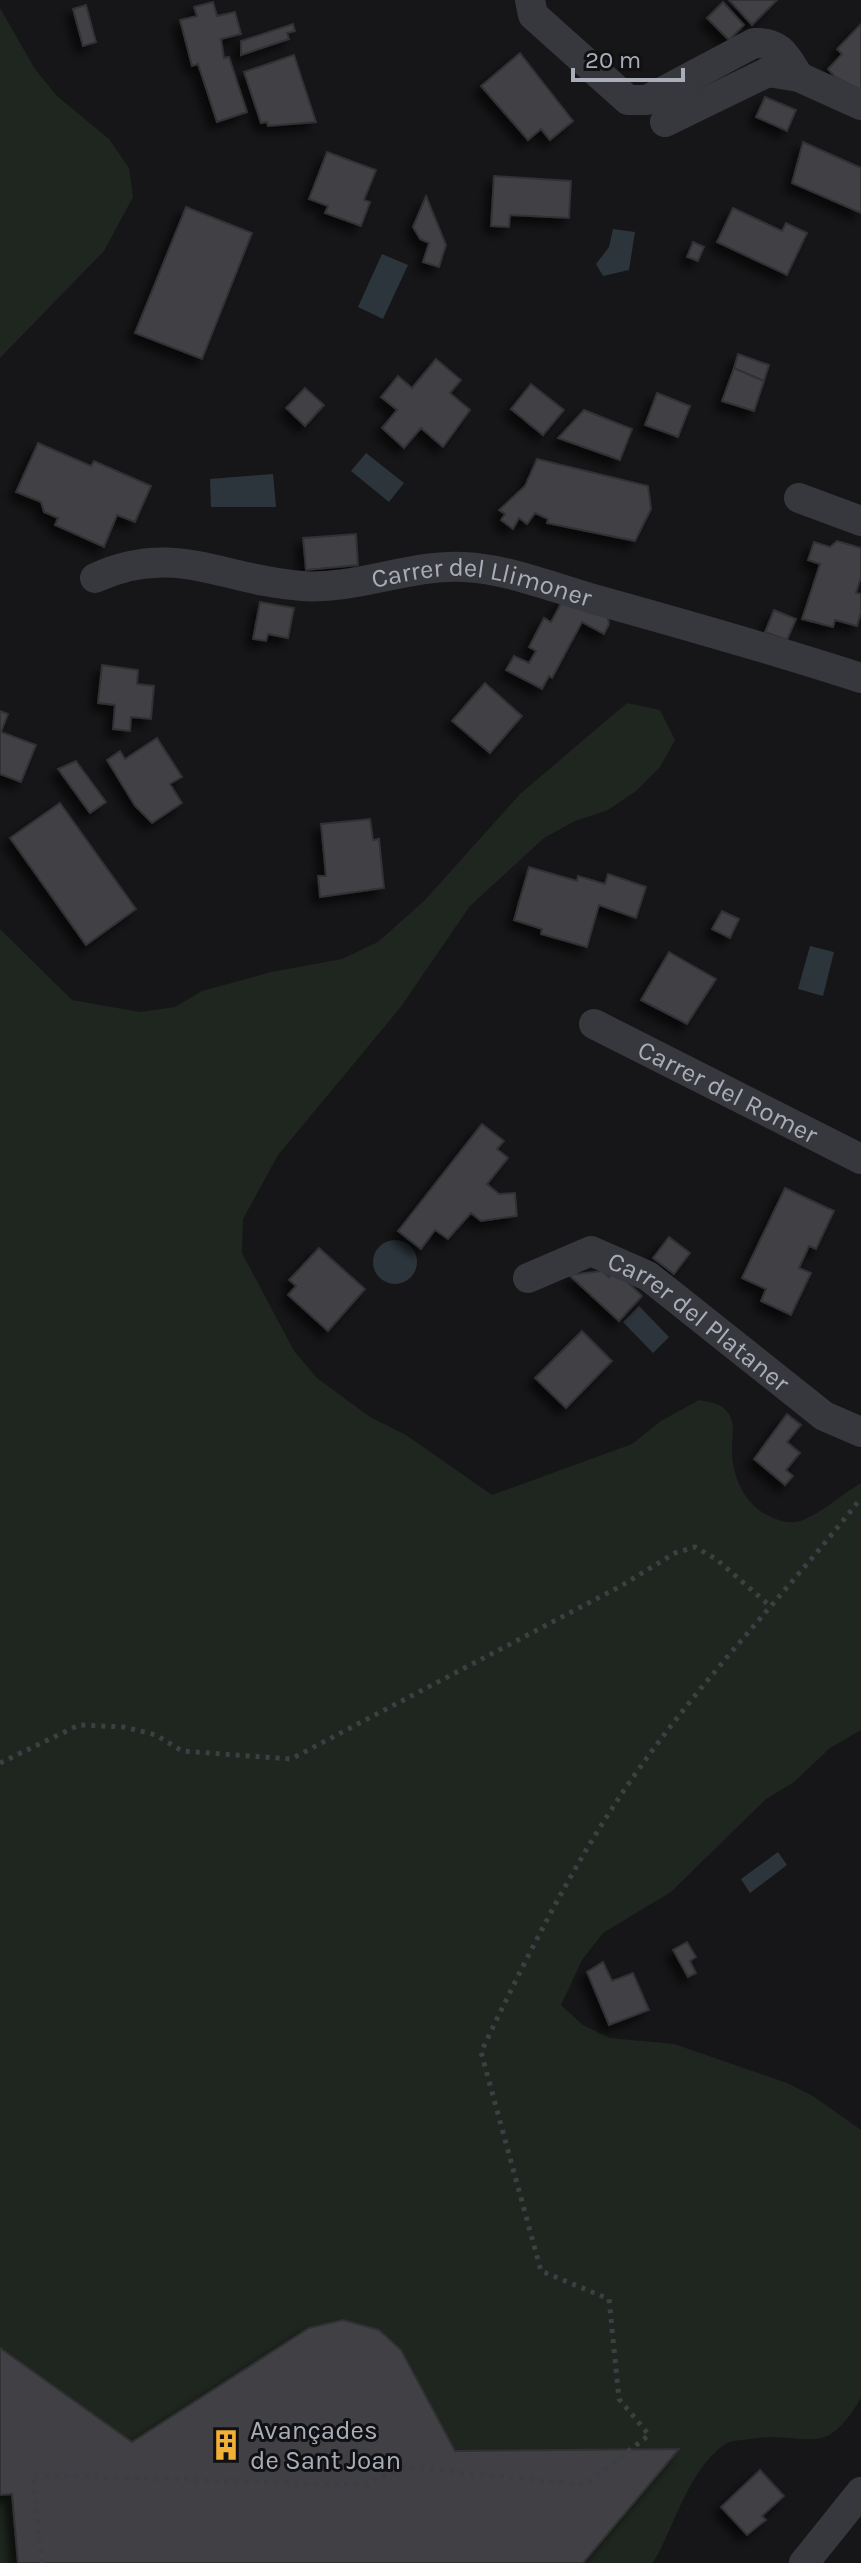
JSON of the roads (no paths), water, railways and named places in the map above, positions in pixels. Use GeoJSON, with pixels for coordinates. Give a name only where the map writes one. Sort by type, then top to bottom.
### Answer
{"type":"FeatureCollection","features":[{"type":"Feature","properties":{"kind":"street"},"geometry":{"type":"LineString","coordinates":[[530,0],[533,15],[628,100],[647,100],[754,43],[769,42],[782,48],[799,77]]}},
{"type":"Feature","properties":{"kind":"street"},"geometry":{"type":"LineString","coordinates":[[665,122],[768,72],[799,77],[861,105]]}},
{"type":"Feature","properties":{"kind":"street"},"geometry":{"type":"LineString","coordinates":[[799,498],[861,521]]}},
{"type":"Feature","properties":{"kind":"street","name":"Carrer del Llimoner"},"geometry":{"type":"LineString","coordinates":[[95,578],[122,566],[168,561],[304,586],[344,585],[462,567],[516,578],[724,635],[861,678]]}},
{"type":"Feature","properties":{"kind":"street","name":"Carrer del Romer"},"geometry":{"type":"LineString","coordinates":[[594,1024],[861,1159]]}},
{"type":"Feature","properties":{"kind":"street","name":"Carrer del Plataner"},"geometry":{"type":"LineString","coordinates":[[528,1278],[591,1251],[615,1259],[648,1276],[824,1416],[861,1432]]}},
{"type":"Feature","properties":{"kind":"street"},"geometry":{"type":"LineString","coordinates":[[804,2563],[861,2492]]}},
{"type":"Feature","properties":{"kind":"place","name":"Avançades de Sant Joan"},"geometry":{"type":"Point","coordinates":[226,2445]}}]}
